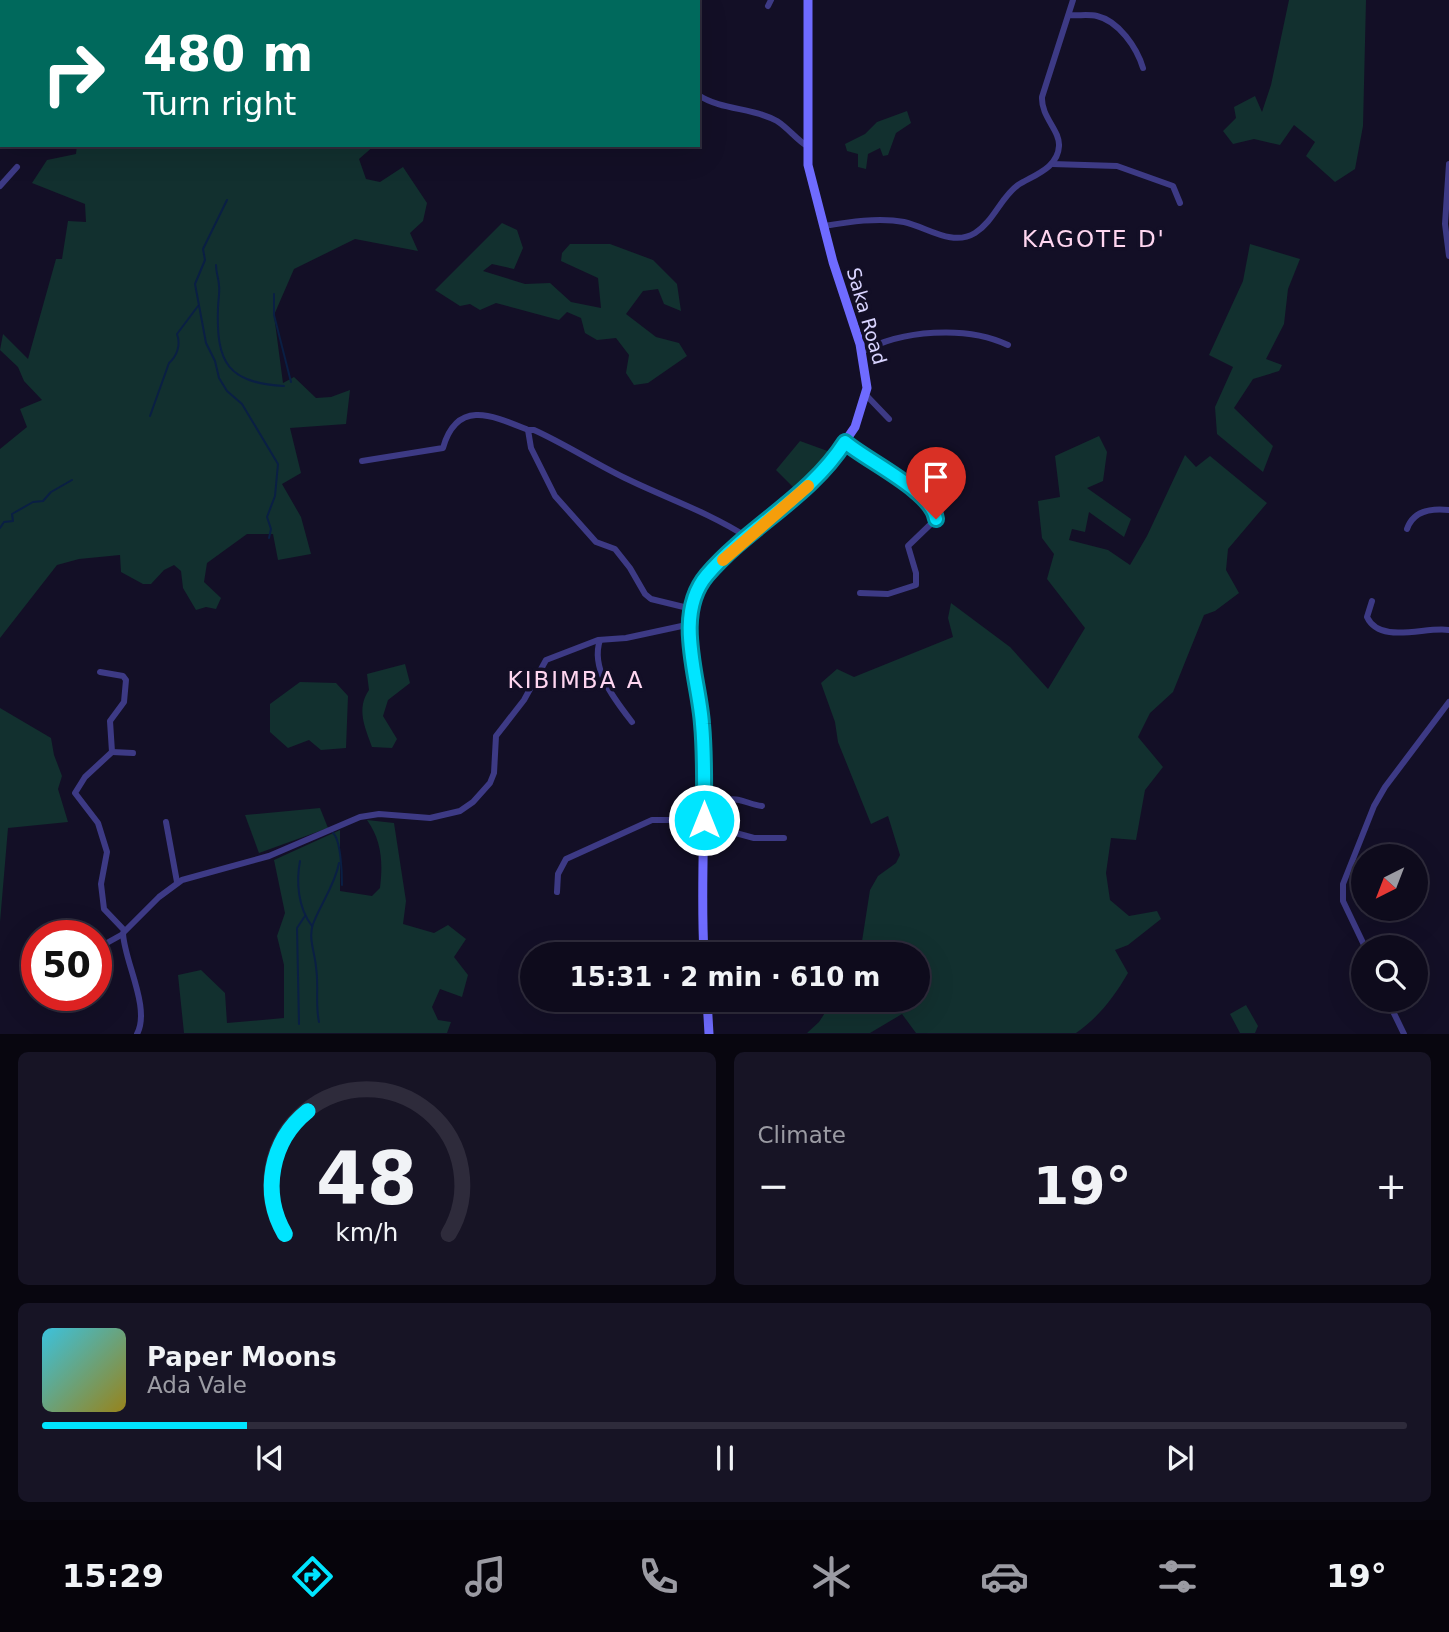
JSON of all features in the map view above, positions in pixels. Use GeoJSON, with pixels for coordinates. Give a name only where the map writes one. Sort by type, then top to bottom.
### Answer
{"type":"FeatureCollection","features":[{"type":"Feature","properties":{"kind":"main road","name":"Saka Road"},"geometry":{"type":"LineString","coordinates":[[703,942],[702,719],[691,624],[692,609],[699,587],[707,575],[824,472],[857,422],[865,394],[867,376],[862,352],[808,165],[808,0]]}},
{"type":"Feature","properties":{"kind":"main road"},"geometry":{"type":"LineString","coordinates":[[708,1012],[709,1034]]}},
{"type":"Feature","properties":{"kind":"street"},"geometry":{"type":"LineString","coordinates":[[824,226],[847,222],[903,222],[951,237],[967,237],[978,232],[1016,187],[1052,164],[1058,154],[1059,141],[1044,112],[1042,97],[1073,0]]}},
{"type":"Feature","properties":{"kind":"street"},"geometry":{"type":"LineString","coordinates":[[1069,15],[1093,15],[1107,20],[1132,44],[1143,68]]}},
{"type":"Feature","properties":{"kind":"street"},"geometry":{"type":"LineString","coordinates":[[700,96],[720,107],[754,113],[778,122],[807,146]]}},
{"type":"Feature","properties":{"kind":"street"},"geometry":{"type":"LineString","coordinates":[[1052,164],[1117,166],[1173,186],[1180,202]]}},
{"type":"Feature","properties":{"kind":"street"},"geometry":{"type":"LineString","coordinates":[[1449,164],[1445,224],[1449,256]]}},
{"type":"Feature","properties":{"kind":"street"},"geometry":{"type":"LineString","coordinates":[[0,186],[17,167]]}},
{"type":"Feature","properties":{"kind":"street"},"geometry":{"type":"LineString","coordinates":[[862,352],[882,341],[911,335],[973,335],[1008,345]]}},
{"type":"Feature","properties":{"kind":"street"},"geometry":{"type":"LineString","coordinates":[[865,394],[889,419]]}},
{"type":"Feature","properties":{"kind":"street"},"geometry":{"type":"LineString","coordinates":[[362,461],[443,448],[453,427],[466,416],[490,415],[567,445],[629,480],[713,515],[747,537]]}},
{"type":"Feature","properties":{"kind":"street"},"geometry":{"type":"LineString","coordinates":[[528,430],[531,448],[555,496],[596,542],[615,549],[651,599],[692,609]]}},
{"type":"Feature","properties":{"kind":"street"},"geometry":{"type":"LineString","coordinates":[[845,442],[880,468],[901,478],[935,510],[936,519],[908,546],[916,573],[916,585],[888,594],[860,593]]}},
{"type":"Feature","properties":{"kind":"street"},"geometry":{"type":"LineString","coordinates":[[1407,529],[1412,519],[1420,513],[1449,510]]}},
{"type":"Feature","properties":{"kind":"street"},"geometry":{"type":"LineString","coordinates":[[1371,601],[1367,617],[1371,625],[1380,629],[1403,633],[1436,628],[1449,630]]}},
{"type":"Feature","properties":{"kind":"street"},"geometry":{"type":"LineString","coordinates":[[112,939],[177,882],[269,856],[360,817],[379,814],[430,818],[460,811],[473,802],[490,783],[494,773],[496,736],[524,700],[545,660],[600,640],[626,638],[691,624]]}},
{"type":"Feature","properties":{"kind":"street"},"geometry":{"type":"LineString","coordinates":[[600,640],[596,650],[602,673],[611,692],[632,722]]}},
{"type":"Feature","properties":{"kind":"street"},"geometry":{"type":"LineString","coordinates":[[100,672],[120,674],[126,680],[122,708],[110,721],[112,752]]}},
{"type":"Feature","properties":{"kind":"street"},"geometry":{"type":"LineString","coordinates":[[1359,935],[1343,901],[1343,884],[1374,806],[1385,787],[1449,702]]}},
{"type":"Feature","properties":{"kind":"street"},"geometry":{"type":"LineString","coordinates":[[132,753],[112,752],[78,785],[75,793],[98,823],[107,852],[101,884],[104,909],[123,932],[138,996],[141,1025],[137,1034]]}},
{"type":"Feature","properties":{"kind":"street"},"geometry":{"type":"LineString","coordinates":[[704,797],[715,802],[734,799],[762,806]]}},
{"type":"Feature","properties":{"kind":"street"},"geometry":{"type":"LineString","coordinates":[[558,892],[558,874],[566,859],[652,820],[704,820],[754,838],[784,838]]}},
{"type":"Feature","properties":{"kind":"street"},"geometry":{"type":"LineString","coordinates":[[166,822],[177,882]]}},
{"type":"Feature","properties":{"kind":"street"},"geometry":{"type":"LineString","coordinates":[[1393,1012],[1404,1034]]}},
{"type":"Feature","properties":{"kind":"green space"},"geometry":{"type":"Polygon","coordinates":[[[1289,0],[1366,0],[1363,126],[1355,169],[1335,182],[1306,156],[1315,142],[1294,125],[1280,145],[1254,139],[1233,144],[1223,131],[1236,118],[1234,107],[1255,96],[1262,112],[1271,85],[1289,0]]]}},
{"type":"Feature","properties":{"kind":"green space"},"geometry":{"type":"Polygon","coordinates":[[[907,111],[911,123],[896,133],[888,155],[883,156],[880,148],[868,154],[866,169],[858,167],[858,154],[847,151],[845,144],[865,134],[877,122],[907,111]]]}},
{"type":"Feature","properties":{"kind":"green space"},"geometry":{"type":"Polygon","coordinates":[[[77,147],[373,147],[359,159],[366,179],[380,182],[403,167],[427,203],[423,221],[410,233],[418,251],[355,239],[294,269],[274,315],[283,383],[294,377],[316,398],[331,397],[350,390],[346,424],[290,428],[301,473],[282,484],[301,517],[311,554],[278,560],[273,534],[247,534],[207,563],[204,582],[221,598],[216,609],[206,607],[196,610],[183,588],[181,571],[174,565],[164,570],[151,584],[143,584],[121,572],[120,555],[79,559],[57,565],[0,638],[0,449],[27,427],[20,409],[42,400],[24,381],[18,367],[0,350],[3,334],[28,359],[56,259],[62,259],[68,221],[86,222],[85,204],[32,183],[47,160],[76,154],[77,147]]]}},
{"type":"Feature","properties":{"kind":"green space"},"geometry":{"type":"Polygon","coordinates":[[[502,223],[517,230],[523,248],[514,269],[492,264],[483,271],[525,284],[550,283],[571,302],[601,308],[598,278],[561,261],[562,253],[570,244],[610,244],[653,260],[677,284],[681,311],[664,304],[658,289],[643,291],[626,314],[656,337],[679,343],[687,356],[648,383],[634,385],[626,373],[629,355],[616,338],[597,340],[585,333],[581,318],[567,312],[559,320],[496,303],[480,310],[470,304],[460,306],[435,290],[502,223]]]}},
{"type":"Feature","properties":{"kind":"green space"},"geometry":{"type":"Polygon","coordinates":[[[1250,244],[1300,259],[1288,289],[1284,324],[1266,359],[1282,365],[1279,371],[1253,379],[1234,408],[1273,446],[1263,472],[1217,434],[1215,407],[1233,367],[1209,355],[1243,281],[1250,244]]]}},
{"type":"Feature","properties":{"kind":"green space"},"geometry":{"type":"Polygon","coordinates":[[[1099,436],[1107,452],[1103,481],[1087,488],[1131,519],[1124,537],[1089,512],[1085,532],[1072,529],[1069,540],[1108,550],[1130,565],[1147,536],[1185,455],[1196,467],[1210,456],[1267,503],[1228,549],[1226,570],[1239,593],[1215,611],[1204,615],[1173,692],[1150,713],[1138,737],[1163,767],[1145,790],[1136,840],[1111,838],[1106,873],[1110,900],[1129,916],[1157,911],[1161,919],[1128,945],[1115,950],[1128,973],[1105,1006],[1076,1033],[916,1033],[902,1014],[870,1033],[807,1033],[826,1012],[930,1012],[930,942],[862,942],[870,890],[878,876],[896,863],[900,855],[888,816],[871,824],[838,742],[835,722],[821,683],[837,669],[854,677],[953,637],[948,618],[951,603],[1010,647],[1048,689],[1085,628],[1047,579],[1054,554],[1042,538],[1038,501],[1060,497],[1055,456],[1099,436]]]}},
{"type":"Feature","properties":{"kind":"green space"},"geometry":{"type":"Polygon","coordinates":[[[800,441],[833,453],[823,467],[796,490],[776,470],[800,441]]]}},
{"type":"Feature","properties":{"kind":"green space"},"geometry":{"type":"Polygon","coordinates":[[[405,664],[410,683],[388,700],[383,716],[397,739],[392,748],[372,747],[362,711],[369,690],[367,674],[405,664]]]}},
{"type":"Feature","properties":{"kind":"green space"},"geometry":{"type":"Polygon","coordinates":[[[300,682],[336,683],[348,696],[346,748],[321,750],[309,740],[288,748],[270,732],[270,704],[300,682]]]}},
{"type":"Feature","properties":{"kind":"green space"},"geometry":{"type":"Polygon","coordinates":[[[0,708],[51,738],[62,776],[58,789],[68,822],[8,828],[0,922],[0,708]]]}},
{"type":"Feature","properties":{"kind":"green space"},"geometry":{"type":"Polygon","coordinates":[[[320,808],[328,828],[259,853],[245,815],[320,808]]]}},
{"type":"Feature","properties":{"kind":"green space"},"geometry":{"type":"Polygon","coordinates":[[[367,820],[394,823],[406,901],[403,924],[434,933],[448,925],[466,939],[454,957],[468,975],[462,997],[440,989],[432,1007],[438,1020],[451,1022],[447,1033],[184,1033],[178,975],[201,970],[225,993],[227,1023],[284,1018],[284,965],[277,936],[285,913],[274,860],[340,830],[340,891],[372,896],[380,888],[381,861],[376,836],[367,820]]]}},
{"type":"Feature","properties":{"kind":"green space"},"geometry":{"type":"Polygon","coordinates":[[[1246,1005],[1258,1026],[1255,1033],[1240,1033],[1230,1014],[1246,1005]]]}},
{"type":"Feature","properties":{"kind":"waterway"},"geometry":{"type":"LineString","coordinates":[[227,200],[203,249],[205,260],[195,284],[206,343],[215,361],[219,378],[227,391],[242,404],[278,464],[275,496],[267,517],[271,529],[269,538]]}},
{"type":"Feature","properties":{"kind":"waterway"},"geometry":{"type":"LineString","coordinates":[[216,265],[219,289],[218,327],[223,356],[238,375],[265,384],[284,386]]}},
{"type":"Feature","properties":{"kind":"waterway"},"geometry":{"type":"LineString","coordinates":[[274,294],[274,315],[291,382]]}},
{"type":"Feature","properties":{"kind":"waterway"},"geometry":{"type":"LineString","coordinates":[[150,416],[169,363],[177,350],[177,334],[198,306]]}},
{"type":"Feature","properties":{"kind":"waterway"},"geometry":{"type":"LineString","coordinates":[[0,528],[4,522],[13,521],[12,514],[33,502],[43,501],[51,492],[72,480]]}},
{"type":"Feature","properties":{"kind":"waterway"},"geometry":{"type":"LineString","coordinates":[[333,833],[339,850],[342,885]]}},
{"type":"Feature","properties":{"kind":"waterway"},"geometry":{"type":"LineString","coordinates":[[300,861],[299,895],[312,926]]}},
{"type":"Feature","properties":{"kind":"waterway"},"geometry":{"type":"LineString","coordinates":[[319,1022],[312,929],[339,863]]}},
{"type":"Feature","properties":{"kind":"waterway"},"geometry":{"type":"LineString","coordinates":[[299,1024],[297,928],[305,916]]}},
{"type":"Feature","properties":{"kind":"slow traffic"},"geometry":{"type":"LineString","coordinates":[[723,560],[808,486]]}},
{"type":"Feature","properties":{"kind":"district","name":"KAGOTE D'"},"geometry":{"type":"Point","coordinates":[1094,239]}},
{"type":"Feature","properties":{"kind":"district","name":"KIBIMBA A"},"geometry":{"type":"Point","coordinates":[576,680]}},
{"type":"Feature","properties":{"kind":"route"},"geometry":{"type":"LineString","coordinates":[[704,820],[704,740],[690,635],[695,595],[707,575],[824,472],[845,442],[880,468],[901,478],[935,510],[936,519]]}}]}
